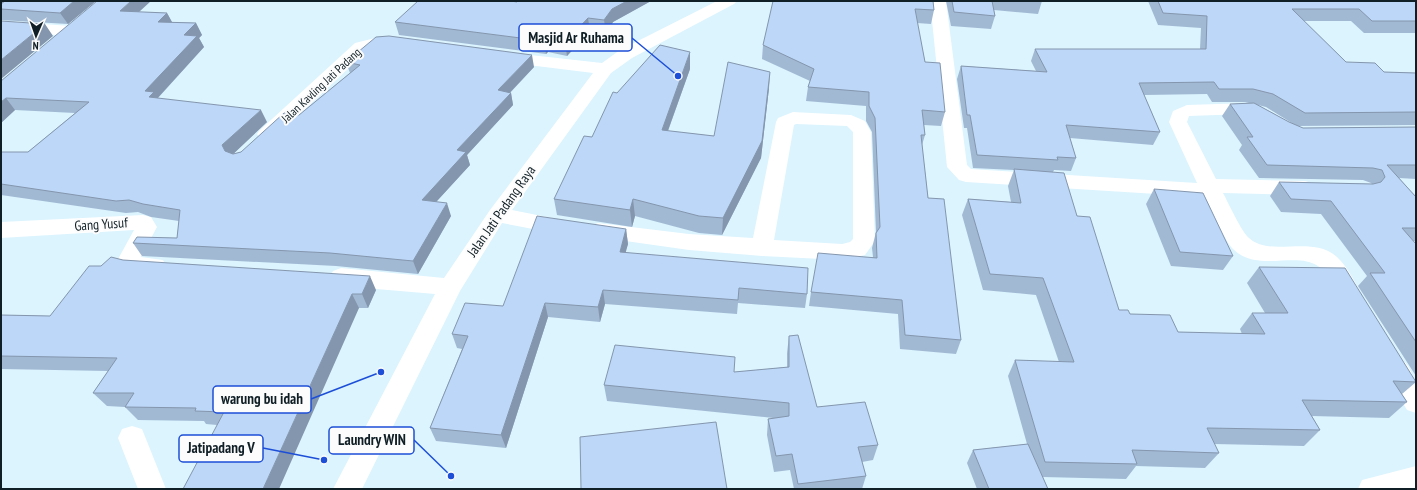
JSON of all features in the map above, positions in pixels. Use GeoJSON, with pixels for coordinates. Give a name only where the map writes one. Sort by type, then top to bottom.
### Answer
{"type":"FeatureCollection","features":[{"type":"Feature","properties":{"kind":"street","name":"Jalan Jati Padang Raya"},"geometry":{"type":"LineString","coordinates":[[347,489],[450,287],[497,215],[605,69],[626,54],[729,1]]}},
{"type":"Feature","properties":{"kind":"street"},"geometry":{"type":"LineString","coordinates":[[938,1],[957,167],[966,175],[1211,188],[1323,188]]}},
{"type":"Feature","properties":{"kind":"street"},"geometry":{"type":"LineString","coordinates":[[1,26],[77,26],[54,45]]}},
{"type":"Feature","properties":{"kind":"street","name":"Jalan Kavling Jati Padang"},"geometry":{"type":"LineString","coordinates":[[257,143],[361,47],[373,42],[386,41],[416,45]]}},
{"type":"Feature","properties":{"kind":"street"},"geometry":{"type":"LineString","coordinates":[[486,55],[605,69]]}},
{"type":"Feature","properties":{"kind":"street"},"geometry":{"type":"LineString","coordinates":[[1271,120],[1260,112],[1248,108],[1187,111],[1180,114],[1178,122],[1240,243],[1245,249],[1257,254],[1310,254],[1326,260],[1332,266],[1362,314]]}},
{"type":"Feature","properties":{"kind":"street"},"geometry":{"type":"LineString","coordinates":[[497,215],[637,237],[762,248],[842,252],[857,249],[864,241],[862,132],[858,125],[851,121],[793,118],[785,122],[762,248]]}},
{"type":"Feature","properties":{"kind":"street","name":"Gang Yusuf"},"geometry":{"type":"LineString","coordinates":[[1,230],[142,222],[146,227],[129,256],[128,261],[137,265],[176,267]]}},
{"type":"Feature","properties":{"kind":"street"},"geometry":{"type":"LineString","coordinates":[[321,275],[450,287]]}},
{"type":"Feature","properties":{"kind":"street"},"geometry":{"type":"LineString","coordinates":[[1383,348],[1416,402]]}},
{"type":"Feature","properties":{"kind":"street"},"geometry":{"type":"LineString","coordinates":[[132,438],[152,489]]}},
{"type":"Feature","properties":{"kind":"street"},"geometry":{"type":"LineString","coordinates":[[1372,489],[1416,479]]}},
{"type":"Feature","properties":{"kind":"building"},"geometry":{"type":"Polygon","coordinates":[[[5,1],[74,1],[60,13],[1,9],[1,4],[5,1]]]}},
{"type":"Feature","properties":{"kind":"building"},"geometry":{"type":"Polygon","coordinates":[[[97,1],[131,1],[120,11],[167,13],[158,22],[196,23],[184,35],[197,36],[145,91],[154,92],[149,97],[261,110],[222,145],[225,151],[233,154],[241,152],[284,113],[299,115],[360,65],[346,62],[376,37],[389,36],[532,55],[498,90],[511,93],[457,150],[466,152],[422,200],[447,203],[413,261],[330,253],[133,243],[137,237],[177,238],[180,210],[143,204],[129,200],[116,201],[1,184],[1,152],[28,152],[89,102],[6,98],[1,102],[1,81],[97,1]]]}},
{"type":"Feature","properties":{"kind":"building"},"geometry":{"type":"Polygon","coordinates":[[[418,1],[627,1],[612,9],[604,20],[588,18],[565,42],[546,38],[544,41],[395,22],[418,1]]]}},
{"type":"Feature","properties":{"kind":"building"},"geometry":{"type":"Polygon","coordinates":[[[773,1],[933,1],[934,10],[915,9],[925,62],[940,63],[945,112],[922,110],[925,135],[921,135],[928,198],[944,199],[961,340],[905,335],[902,300],[811,292],[818,253],[877,258],[876,233],[880,227],[875,118],[869,106],[869,92],[808,87],[814,69],[763,45],[773,1]]]}},
{"type":"Feature","properties":{"kind":"building"},"geometry":{"type":"Polygon","coordinates":[[[952,1],[992,1],[995,16],[954,12],[952,1]]]}},
{"type":"Feature","properties":{"kind":"building"},"geometry":{"type":"Polygon","coordinates":[[[1158,1],[1416,1],[1416,21],[1372,21],[1359,9],[1292,9],[1346,62],[1375,63],[1384,72],[1416,73],[1416,112],[1305,113],[1273,94],[1253,89],[1219,89],[1214,82],[1139,83],[1160,132],[1066,125],[1076,158],[1057,157],[1058,160],[977,155],[970,115],[967,115],[961,66],[1047,72],[1035,49],[1206,49],[1207,16],[1163,13],[1158,1]]]}},
{"type":"Feature","properties":{"kind":"building"},"geometry":{"type":"Polygon","coordinates":[[[1,21],[45,24],[1,60],[1,21]]]}},
{"type":"Feature","properties":{"kind":"building"},"geometry":{"type":"Polygon","coordinates":[[[660,45],[690,52],[662,130],[714,136],[728,62],[770,72],[762,141],[723,218],[699,216],[633,199],[630,210],[554,199],[584,136],[592,137],[613,92],[617,93],[660,45]]]}},
{"type":"Feature","properties":{"kind":"building"},"geometry":{"type":"Polygon","coordinates":[[[1254,103],[1303,128],[1416,127],[1416,165],[1387,165],[1416,197],[1416,228],[1402,228],[1416,244],[1416,342],[1370,273],[1385,273],[1331,201],[1291,199],[1279,182],[1373,184],[1381,182],[1385,177],[1382,170],[1373,168],[1267,165],[1247,137],[1253,137],[1230,104],[1254,103]]]}},
{"type":"Feature","properties":{"kind":"building"},"geometry":{"type":"Polygon","coordinates":[[[1014,169],[1064,173],[1077,216],[1090,217],[1119,310],[1128,310],[1130,314],[1170,315],[1178,332],[1265,334],[1252,313],[1288,313],[1259,267],[1345,268],[1416,382],[1393,381],[1407,402],[1302,400],[1320,430],[1207,428],[1219,453],[1132,450],[1137,464],[1045,462],[1015,360],[1074,362],[1043,278],[990,274],[968,199],[1021,203],[1014,169]]]}},
{"type":"Feature","properties":{"kind":"building"},"geometry":{"type":"Polygon","coordinates":[[[1154,189],[1203,193],[1233,256],[1180,252],[1154,189]]]}},
{"type":"Feature","properties":{"kind":"building"},"geometry":{"type":"Polygon","coordinates":[[[537,216],[626,229],[620,252],[808,268],[807,294],[739,288],[738,300],[603,290],[598,307],[545,303],[501,435],[430,428],[468,336],[452,334],[465,303],[503,306],[537,216]]]}},
{"type":"Feature","properties":{"kind":"building"},"geometry":{"type":"Polygon","coordinates":[[[111,257],[123,260],[370,276],[362,294],[352,294],[263,489],[183,489],[224,412],[195,411],[196,408],[125,407],[134,393],[93,393],[117,358],[1,356],[1,315],[50,316],[89,266],[101,266],[111,257]]]}},
{"type":"Feature","properties":{"kind":"building"},"geometry":{"type":"Polygon","coordinates":[[[798,335],[817,407],[865,402],[878,445],[858,447],[866,476],[798,484],[792,454],[776,456],[768,419],[789,416],[789,403],[604,385],[615,345],[735,357],[734,372],[789,367],[789,336],[798,335]]]}},
{"type":"Feature","properties":{"kind":"building"},"geometry":{"type":"Polygon","coordinates":[[[716,422],[727,489],[581,489],[580,437],[716,422]]]}},
{"type":"Feature","properties":{"kind":"building"},"geometry":{"type":"Polygon","coordinates":[[[1028,444],[1048,489],[989,489],[973,450],[1028,444]]]}},
{"type":"Feature","properties":{"kind":"place","name":"Masjid Ar Ruhama"},"geometry":{"type":"Point","coordinates":[678,76]}},
{"type":"Feature","properties":{"kind":"place","name":"warung bu idah"},"geometry":{"type":"Point","coordinates":[381,372]}},
{"type":"Feature","properties":{"kind":"place","name":"Jatipadang V"},"geometry":{"type":"Point","coordinates":[324,460]}},
{"type":"Feature","properties":{"kind":"place","name":"Laundry WIN"},"geometry":{"type":"Point","coordinates":[451,476]}}]}
